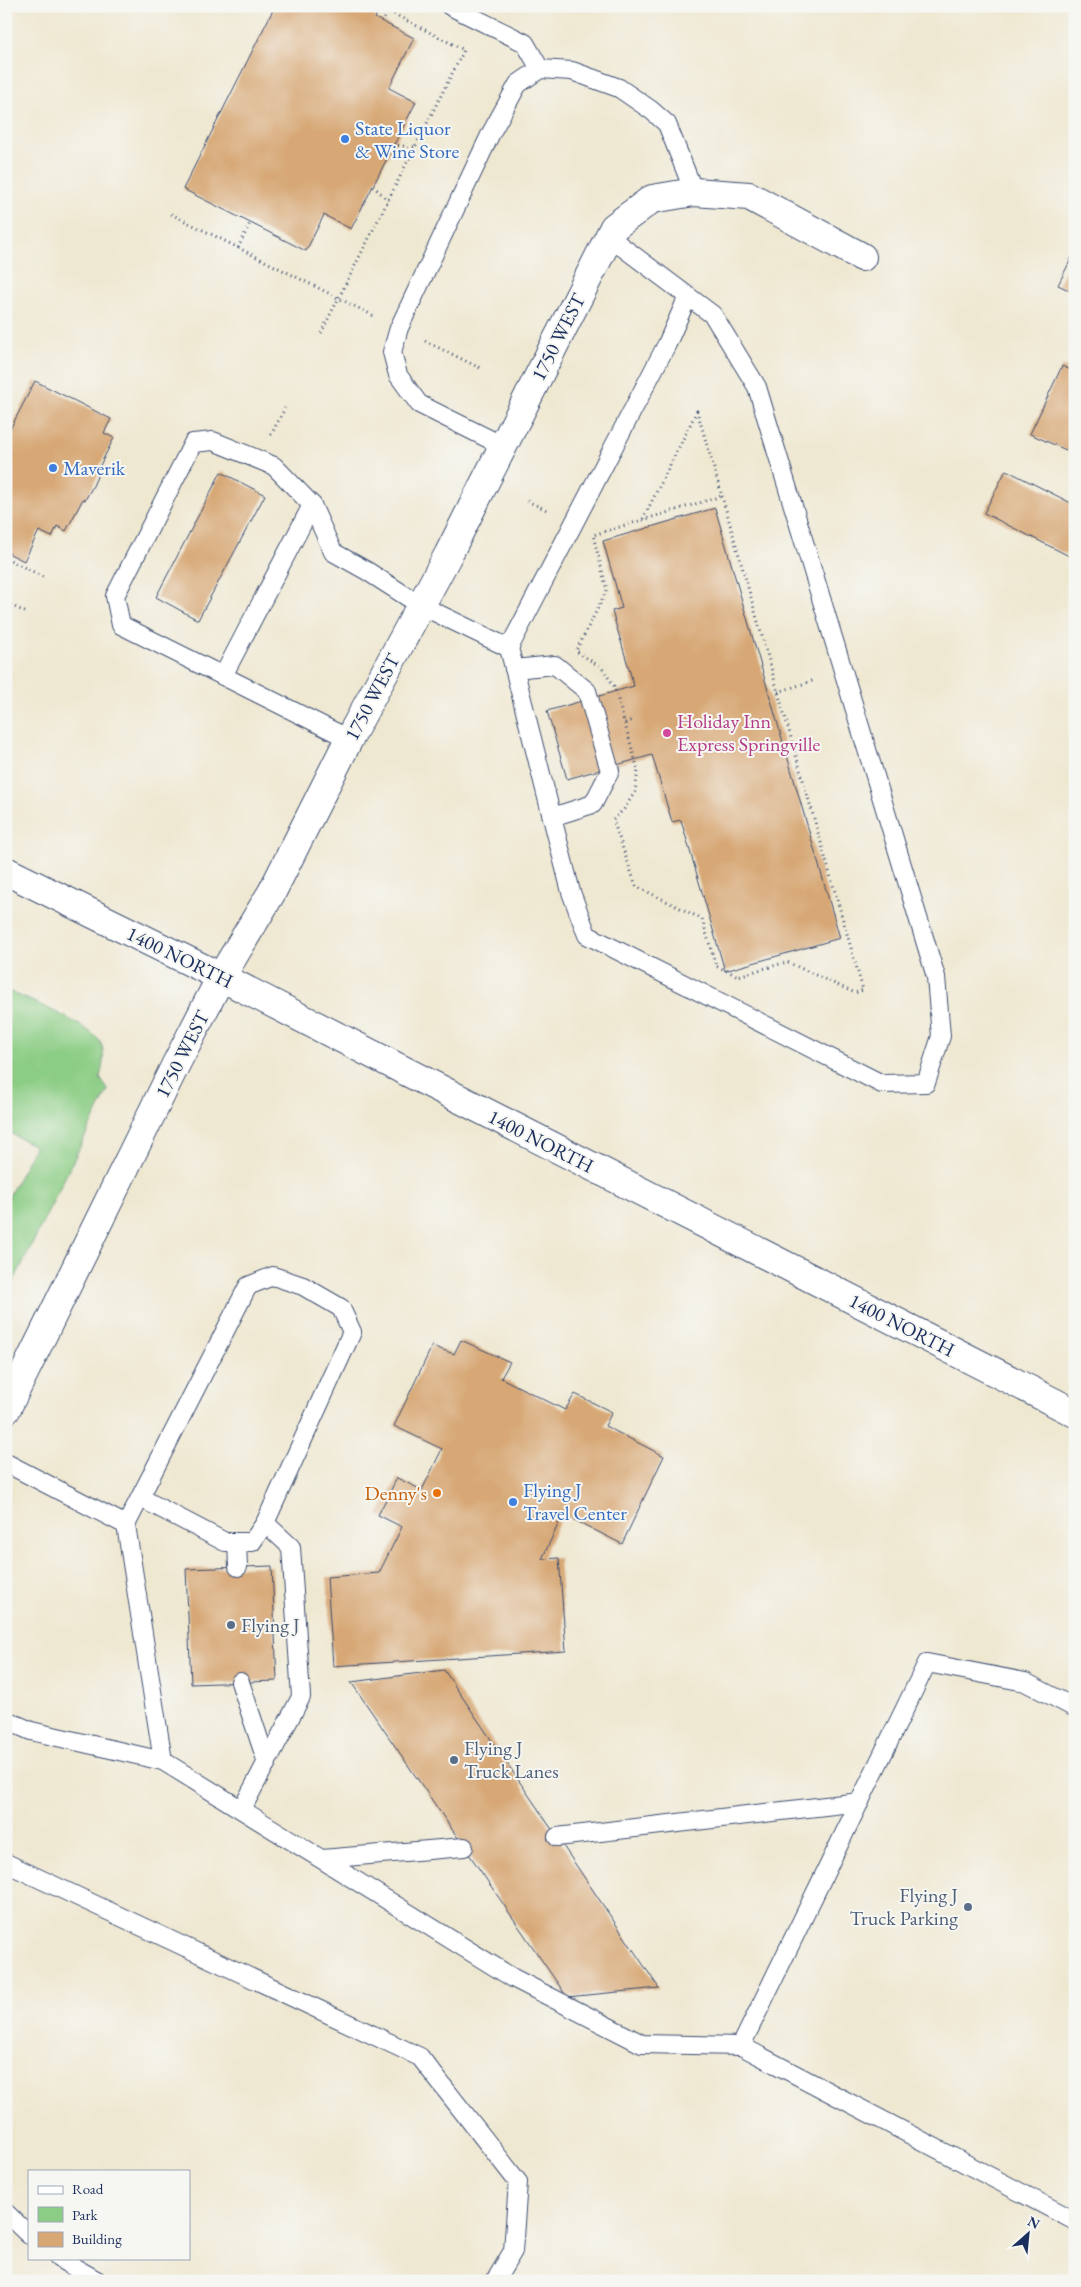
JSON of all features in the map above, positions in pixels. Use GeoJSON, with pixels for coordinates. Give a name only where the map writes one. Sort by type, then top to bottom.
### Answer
{"type":"FeatureCollection","features":[{"type":"Feature","properties":{"kind":"street","name":"1750 WEST"},"geometry":{"type":"LineString","coordinates":[[6,1410],[176,1064],[221,977],[272,892],[614,227],[652,199],[694,192],[749,196],[862,257]]}},
{"type":"Feature","properties":{"kind":"street","name":"1400 NORTH"},"geometry":{"type":"LineString","coordinates":[[6,871],[221,977],[1075,1414]]}},
{"type":"Feature","properties":{"kind":"lane"},"geometry":{"type":"LineString","coordinates":[[450,6],[525,43],[540,69]]}},
{"type":"Feature","properties":{"kind":"lane"},"geometry":{"type":"LineString","coordinates":[[503,446],[419,404],[398,375],[392,352],[399,328],[491,133],[518,84],[540,69],[572,71],[619,88],[651,110],[667,124],[694,192]]}},
{"type":"Feature","properties":{"kind":"lane"},"geometry":{"type":"LineString","coordinates":[[609,237],[688,296],[713,315],[757,387],[936,977],[941,1036],[926,1083],[882,1084],[587,936],[571,892],[509,648],[667,344],[688,296]]}},
{"type":"Feature","properties":{"kind":"lane"},"geometry":{"type":"LineString","coordinates":[[349,739],[121,625],[115,596],[193,444],[213,441],[274,466],[312,504],[333,552],[420,605],[509,648]]}},
{"type":"Feature","properties":{"kind":"lane"},"geometry":{"type":"LineString","coordinates":[[223,676],[312,504]]}},
{"type":"Feature","properties":{"kind":"lane"},"geometry":{"type":"LineString","coordinates":[[514,669],[555,664],[587,691],[610,771],[593,804],[552,817]]}},
{"type":"Feature","properties":{"kind":"lane"},"geometry":{"type":"LineString","coordinates":[[141,1498],[225,1542],[252,1542],[265,1523],[352,1332],[341,1308],[303,1286],[273,1276],[248,1286],[126,1525],[163,1761]]}},
{"type":"Feature","properties":{"kind":"lane"},"geometry":{"type":"LineString","coordinates":[[6,1462],[126,1525]]}},
{"type":"Feature","properties":{"kind":"lane"},"geometry":{"type":"LineString","coordinates":[[242,1810],[301,1697],[292,1547],[265,1523]]}},
{"type":"Feature","properties":{"kind":"lane"},"geometry":{"type":"LineString","coordinates":[[237,1542],[238,1568]]}},
{"type":"Feature","properties":{"kind":"lane"},"geometry":{"type":"LineString","coordinates":[[741,2046],[927,1663],[1025,1682],[1075,1708]]}},
{"type":"Feature","properties":{"kind":"lane"},"geometry":{"type":"LineString","coordinates":[[240,1682],[267,1763]]}},
{"type":"Feature","properties":{"kind":"lane"},"geometry":{"type":"LineString","coordinates":[[6,1720],[31,1731],[163,1761],[513,1978],[642,2044],[741,2046],[1075,2221]]}},
{"type":"Feature","properties":{"kind":"lane"},"geometry":{"type":"LineString","coordinates":[[557,1837],[860,1802]]}},
{"type":"Feature","properties":{"kind":"lane"},"geometry":{"type":"LineString","coordinates":[[322,1859],[464,1847]]}},
{"type":"Feature","properties":{"kind":"lane"},"geometry":{"type":"LineString","coordinates":[[6,1862],[420,2057],[518,2182],[513,2252],[494,2281]]}},
{"type":"Feature","properties":{"kind":"lane"},"geometry":{"type":"LineString","coordinates":[[6,2213],[28,2234]]}},
{"type":"Feature","properties":{"kind":"lane"},"geometry":{"type":"LineString","coordinates":[[61,2260],[98,2281]]}},
{"type":"Feature","properties":{"kind":"path"},"geometry":{"type":"LineString","coordinates":[[321,334],[464,50],[388,11],[383,22]]}},
{"type":"Feature","properties":{"kind":"path"},"geometry":{"type":"LineString","coordinates":[[393,145],[415,147]]}},
{"type":"Feature","properties":{"kind":"path"},"geometry":{"type":"LineString","coordinates":[[373,186],[388,200]]}},
{"type":"Feature","properties":{"kind":"path"},"geometry":{"type":"LineString","coordinates":[[171,214],[374,316]]}},
{"type":"Feature","properties":{"kind":"path"},"geometry":{"type":"LineString","coordinates":[[238,248],[250,223]]}},
{"type":"Feature","properties":{"kind":"path"},"geometry":{"type":"LineString","coordinates":[[421,339],[480,368]]}},
{"type":"Feature","properties":{"kind":"path"},"geometry":{"type":"LineString","coordinates":[[272,434],[284,408]]}},
{"type":"Feature","properties":{"kind":"path"},"geometry":{"type":"LineString","coordinates":[[643,520],[697,411],[722,496],[863,990],[855,993],[787,962],[738,976],[716,966],[702,919],[636,886],[614,820],[624,810],[635,792],[638,770],[614,686],[602,668],[576,651],[607,590],[593,535],[643,520],[722,496]]}},
{"type":"Feature","properties":{"kind":"path"},"geometry":{"type":"LineString","coordinates":[[527,501],[551,512]]}},
{"type":"Feature","properties":{"kind":"path"},"geometry":{"type":"LineString","coordinates":[[6,558],[43,577]]}},
{"type":"Feature","properties":{"kind":"path"},"geometry":{"type":"LineString","coordinates":[[6,603],[25,612]]}},
{"type":"Feature","properties":{"kind":"path"},"geometry":{"type":"LineString","coordinates":[[778,692],[844,672]]}},
{"type":"Feature","properties":{"kind":"green space"},"geometry":{"type":"Polygon","coordinates":[[[6,990],[69,1019],[99,1040],[103,1049],[103,1064],[100,1078],[108,1090],[6,1297],[6,1202],[35,1146],[6,1131],[6,990]]]}},
{"type":"Feature","properties":{"kind":"building"},"geometry":{"type":"Polygon","coordinates":[[[275,6],[381,6],[375,18],[414,38],[389,88],[416,102],[351,229],[324,215],[306,251],[183,189],[275,6]]]}},
{"type":"Feature","properties":{"kind":"building"},"geometry":{"type":"Polygon","coordinates":[[[1075,251],[1075,293],[1058,285],[1075,251]]]}},
{"type":"Feature","properties":{"kind":"building"},"geometry":{"type":"Polygon","coordinates":[[[1062,366],[1075,372],[1075,454],[1030,434],[1062,366]]]}},
{"type":"Feature","properties":{"kind":"building","name":"Maverik"},"geometry":{"type":"Polygon","coordinates":[[[35,381],[111,419],[104,433],[114,438],[97,471],[99,472],[93,486],[85,500],[83,499],[66,531],[57,526],[52,537],[39,531],[24,561],[6,552],[6,437],[35,381]]]}},
{"type":"Feature","properties":{"kind":"building"},"geometry":{"type":"Polygon","coordinates":[[[1006,470],[1075,505],[1075,559],[984,513],[1006,470]]]}},
{"type":"Feature","properties":{"kind":"building"},"geometry":{"type":"Polygon","coordinates":[[[221,472],[265,495],[198,620],[156,597],[221,472]]]}},
{"type":"Feature","properties":{"kind":"building","name":"Holiday Inn Express Springville"},"geometry":{"type":"Polygon","coordinates":[[[715,508],[840,938],[725,971],[681,820],[672,822],[652,755],[567,779],[547,711],[634,686],[612,611],[622,608],[603,541],[715,508]]]}},
{"type":"Feature","properties":{"kind":"building","name":"Flying J Travel Center"},"geometry":{"type":"Polygon","coordinates":[[[461,1340],[510,1362],[501,1378],[565,1410],[575,1394],[612,1412],[605,1426],[664,1456],[622,1544],[563,1514],[542,1559],[559,1558],[566,1651],[333,1666],[327,1577],[379,1573],[402,1527],[378,1515],[397,1478],[422,1490],[442,1449],[394,1426],[432,1346],[454,1354],[461,1340]]]}},
{"type":"Feature","properties":{"kind":"building","name":"Flying J"},"geometry":{"type":"Polygon","coordinates":[[[272,1566],[277,1681],[191,1684],[186,1569],[272,1566]]]}},
{"type":"Feature","properties":{"kind":"building","name":"Flying J Truck Lanes"},"geometry":{"type":"Polygon","coordinates":[[[444,1670],[659,1988],[567,1997],[351,1682],[444,1670]]]}},
{"type":"Feature","properties":{"kind":"place","name":"State Liquor & Wine Store"},"geometry":{"type":"Point","coordinates":[345,139]}},
{"type":"Feature","properties":{"kind":"place","name":"Maverik"},"geometry":{"type":"Point","coordinates":[53,468]}},
{"type":"Feature","properties":{"kind":"place","name":"Holiday Inn Express Springville"},"geometry":{"type":"Point","coordinates":[667,733]}},
{"type":"Feature","properties":{"kind":"place","name":"Denny's"},"geometry":{"type":"Point","coordinates":[437,1493]}},
{"type":"Feature","properties":{"kind":"place","name":"Flying J Travel Center"},"geometry":{"type":"Point","coordinates":[513,1502]}},
{"type":"Feature","properties":{"kind":"place","name":"Flying J"},"geometry":{"type":"Point","coordinates":[231,1625]}},
{"type":"Feature","properties":{"kind":"place","name":"Flying J Truck Lanes"},"geometry":{"type":"Point","coordinates":[454,1760]}},
{"type":"Feature","properties":{"kind":"place","name":"Flying J Truck Parking"},"geometry":{"type":"Point","coordinates":[968,1907]}}]}
